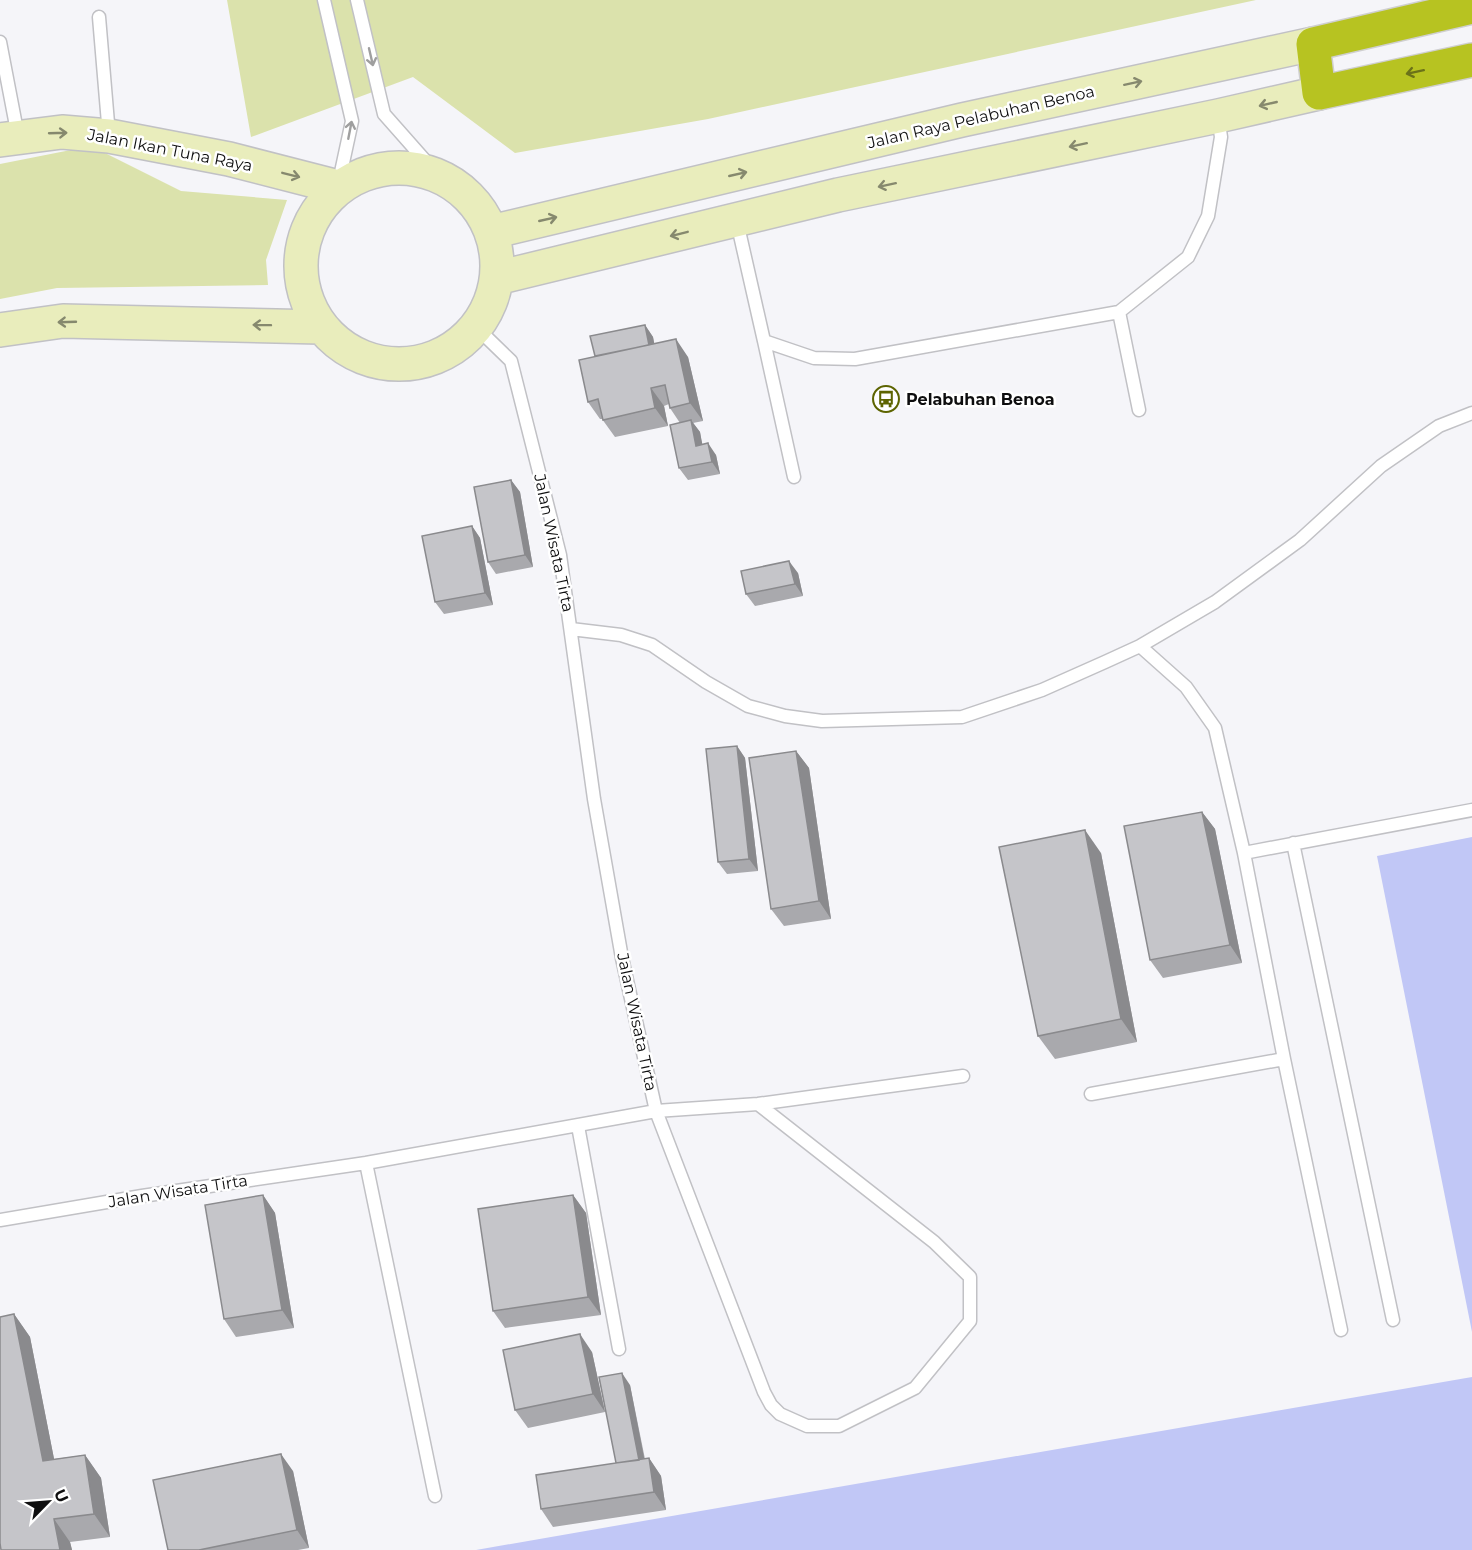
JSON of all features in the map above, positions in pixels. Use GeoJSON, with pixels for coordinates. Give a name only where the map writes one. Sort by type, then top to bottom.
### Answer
{"type":"FeatureCollection","features":[{"type":"Feature","properties":{"kind":"highway"},"geometry":{"type":"LineString","coordinates":[[1376,30],[1384,21],[1425,4]]}},
{"type":"Feature","properties":{"kind":"highway","name":"Jalan Raya Pelabuhan Benoa"},"geometry":{"type":"LineString","coordinates":[[1313,44],[1472,7]]}},
{"type":"Feature","properties":{"kind":"highway"},"geometry":{"type":"LineString","coordinates":[[1313,44],[1319,93],[1472,60]]}},
{"type":"Feature","properties":{"kind":"street","name":"Jalan Raya Pelabuhan Benoa"},"geometry":{"type":"LineString","coordinates":[[491,232],[962,120],[1313,44]]}},
{"type":"Feature","properties":{"kind":"street"},"geometry":{"type":"LineString","coordinates":[[497,278],[849,193],[1319,93]]}},
{"type":"Feature","properties":{"kind":"street","name":"Jalan Ikan Tuna Raya"},"geometry":{"type":"LineString","coordinates":[[9,138],[62,132],[109,136],[229,159],[338,187]]}},
{"type":"Feature","properties":{"kind":"street"},"geometry":{"type":"LineString","coordinates":[[385,167],[436,174],[469,194],[491,232],[497,278],[491,304],[477,328],[443,356],[399,366],[355,356],[320,327],[300,279],[307,228],[338,187],[385,167]]}},
{"type":"Feature","properties":{"kind":"street"},"geometry":{"type":"LineString","coordinates":[[0,330],[63,321],[320,327]]}},
{"type":"Feature","properties":{"kind":"lane"},"geometry":{"type":"LineString","coordinates":[[324,0],[352,121],[338,187]]}},
{"type":"Feature","properties":{"kind":"lane"},"geometry":{"type":"LineString","coordinates":[[357,0],[384,114],[436,174]]}},
{"type":"Feature","properties":{"kind":"lane"},"geometry":{"type":"LineString","coordinates":[[99,17],[109,136]]}},
{"type":"Feature","properties":{"kind":"lane"},"geometry":{"type":"LineString","coordinates":[[0,42],[9,138]]}},
{"type":"Feature","properties":{"kind":"lane"},"geometry":{"type":"LineString","coordinates":[[764,341],[814,358],[855,359],[1119,312],[1188,257],[1208,216],[1221,137],[1218,116]]}},
{"type":"Feature","properties":{"kind":"lane"},"geometry":{"type":"LineString","coordinates":[[736,220],[794,477]]}},
{"type":"Feature","properties":{"kind":"lane"},"geometry":{"type":"LineString","coordinates":[[1119,312],[1139,410]]}},
{"type":"Feature","properties":{"kind":"lane","name":"Jalan Wisata Tirta"},"geometry":{"type":"LineString","coordinates":[[0,1220],[142,1196],[366,1163],[656,1111],[622,958],[596,811],[560,555],[511,361],[477,328]]}},
{"type":"Feature","properties":{"kind":"lane"},"geometry":{"type":"LineString","coordinates":[[571,629],[621,635],[652,645],[706,682],[748,706],[785,716],[822,721],[962,717],[1042,690],[1140,645],[1215,602],[1300,540],[1381,466],[1438,426],[1472,413]]}},
{"type":"Feature","properties":{"kind":"lane"},"geometry":{"type":"LineString","coordinates":[[1140,645],[1186,687],[1215,728],[1244,853],[1284,1059],[1341,1330]]}},
{"type":"Feature","properties":{"kind":"lane"},"geometry":{"type":"LineString","coordinates":[[1244,853],[1472,810]]}},
{"type":"Feature","properties":{"kind":"lane"},"geometry":{"type":"LineString","coordinates":[[1293,843],[1394,1320]]}},
{"type":"Feature","properties":{"kind":"lane"},"geometry":{"type":"LineString","coordinates":[[1091,1094],[1284,1059]]}},
{"type":"Feature","properties":{"kind":"lane"},"geometry":{"type":"LineString","coordinates":[[758,1104],[934,1242],[970,1277],[970,1321],[915,1388],[839,1426],[807,1426],[780,1414],[771,1405],[656,1111],[758,1104],[963,1076]]}},
{"type":"Feature","properties":{"kind":"lane"},"geometry":{"type":"LineString","coordinates":[[578,1126],[619,1349]]}},
{"type":"Feature","properties":{"kind":"lane"},"geometry":{"type":"LineString","coordinates":[[366,1163],[435,1497]]}},
{"type":"Feature","properties":{"kind":"green space"},"geometry":{"type":"Polygon","coordinates":[[[227,0],[1256,0],[708,119],[515,153],[413,77],[251,137],[227,0]]]}},
{"type":"Feature","properties":{"kind":"green space"},"geometry":{"type":"Polygon","coordinates":[[[91,146],[181,191],[287,200],[266,260],[268,285],[57,288],[0,299],[0,164],[91,146]]]}},
{"type":"Feature","properties":{"kind":"water"},"geometry":{"type":"Polygon","coordinates":[[[1472,837],[1472,1332],[1377,856],[1472,837]]]}},
{"type":"Feature","properties":{"kind":"water"},"geometry":{"type":"Polygon","coordinates":[[[1472,1377],[1472,1550],[476,1550],[1472,1377]]]}},
{"type":"Feature","properties":{"kind":"building"},"geometry":{"type":"Polygon","coordinates":[[[645,325],[649,345],[595,356],[590,336],[645,325]]]}},
{"type":"Feature","properties":{"kind":"building"},"geometry":{"type":"Polygon","coordinates":[[[676,339],[690,403],[670,408],[665,385],[651,388],[655,408],[603,420],[598,399],[588,402],[579,360],[676,339]]]}},
{"type":"Feature","properties":{"kind":"building"},"geometry":{"type":"Polygon","coordinates":[[[691,420],[696,446],[708,443],[712,462],[679,468],[670,425],[691,420]]]}},
{"type":"Feature","properties":{"kind":"building"},"geometry":{"type":"Polygon","coordinates":[[[511,480],[525,555],[488,562],[474,487],[511,480]]]}},
{"type":"Feature","properties":{"kind":"building"},"geometry":{"type":"Polygon","coordinates":[[[472,526],[485,593],[435,602],[422,536],[472,526]]]}},
{"type":"Feature","properties":{"kind":"building"},"geometry":{"type":"Polygon","coordinates":[[[789,561],[795,584],[746,594],[741,571],[789,561]]]}},
{"type":"Feature","properties":{"kind":"building"},"geometry":{"type":"Polygon","coordinates":[[[737,746],[749,859],[718,862],[706,749],[737,746]]]}},
{"type":"Feature","properties":{"kind":"building"},"geometry":{"type":"Polygon","coordinates":[[[796,751],[819,901],[771,909],[749,758],[796,751]]]}},
{"type":"Feature","properties":{"kind":"building"},"geometry":{"type":"Polygon","coordinates":[[[1202,812],[1230,945],[1150,960],[1124,826],[1202,812]]]}},
{"type":"Feature","properties":{"kind":"building"},"geometry":{"type":"Polygon","coordinates":[[[1085,830],[1121,1019],[1038,1036],[999,847],[1085,830]]]}},
{"type":"Feature","properties":{"kind":"building"},"geometry":{"type":"Polygon","coordinates":[[[263,1195],[282,1310],[224,1319],[205,1205],[263,1195]]]}},
{"type":"Feature","properties":{"kind":"building"},"geometry":{"type":"Polygon","coordinates":[[[573,1195],[588,1297],[493,1311],[478,1209],[573,1195]]]}},
{"type":"Feature","properties":{"kind":"building"},"geometry":{"type":"Polygon","coordinates":[[[14,1314],[43,1461],[85,1455],[94,1514],[54,1519],[60,1550],[1,1550],[0,1317],[14,1314]]]}},
{"type":"Feature","properties":{"kind":"building"},"geometry":{"type":"Polygon","coordinates":[[[580,1334],[593,1394],[515,1410],[503,1350],[580,1334]]]}},
{"type":"Feature","properties":{"kind":"building"},"geometry":{"type":"Polygon","coordinates":[[[622,1373],[639,1460],[616,1463],[599,1377],[622,1373]]]}},
{"type":"Feature","properties":{"kind":"building"},"geometry":{"type":"Polygon","coordinates":[[[281,1454],[297,1530],[199,1550],[168,1550],[153,1480],[281,1454]]]}},
{"type":"Feature","properties":{"kind":"building"},"geometry":{"type":"Polygon","coordinates":[[[649,1458],[654,1492],[541,1509],[536,1475],[649,1458]]]}},
{"type":"Feature","properties":{"kind":"place","name":"Pelabuhan Benoa"},"geometry":{"type":"Point","coordinates":[886,399]}}]}
